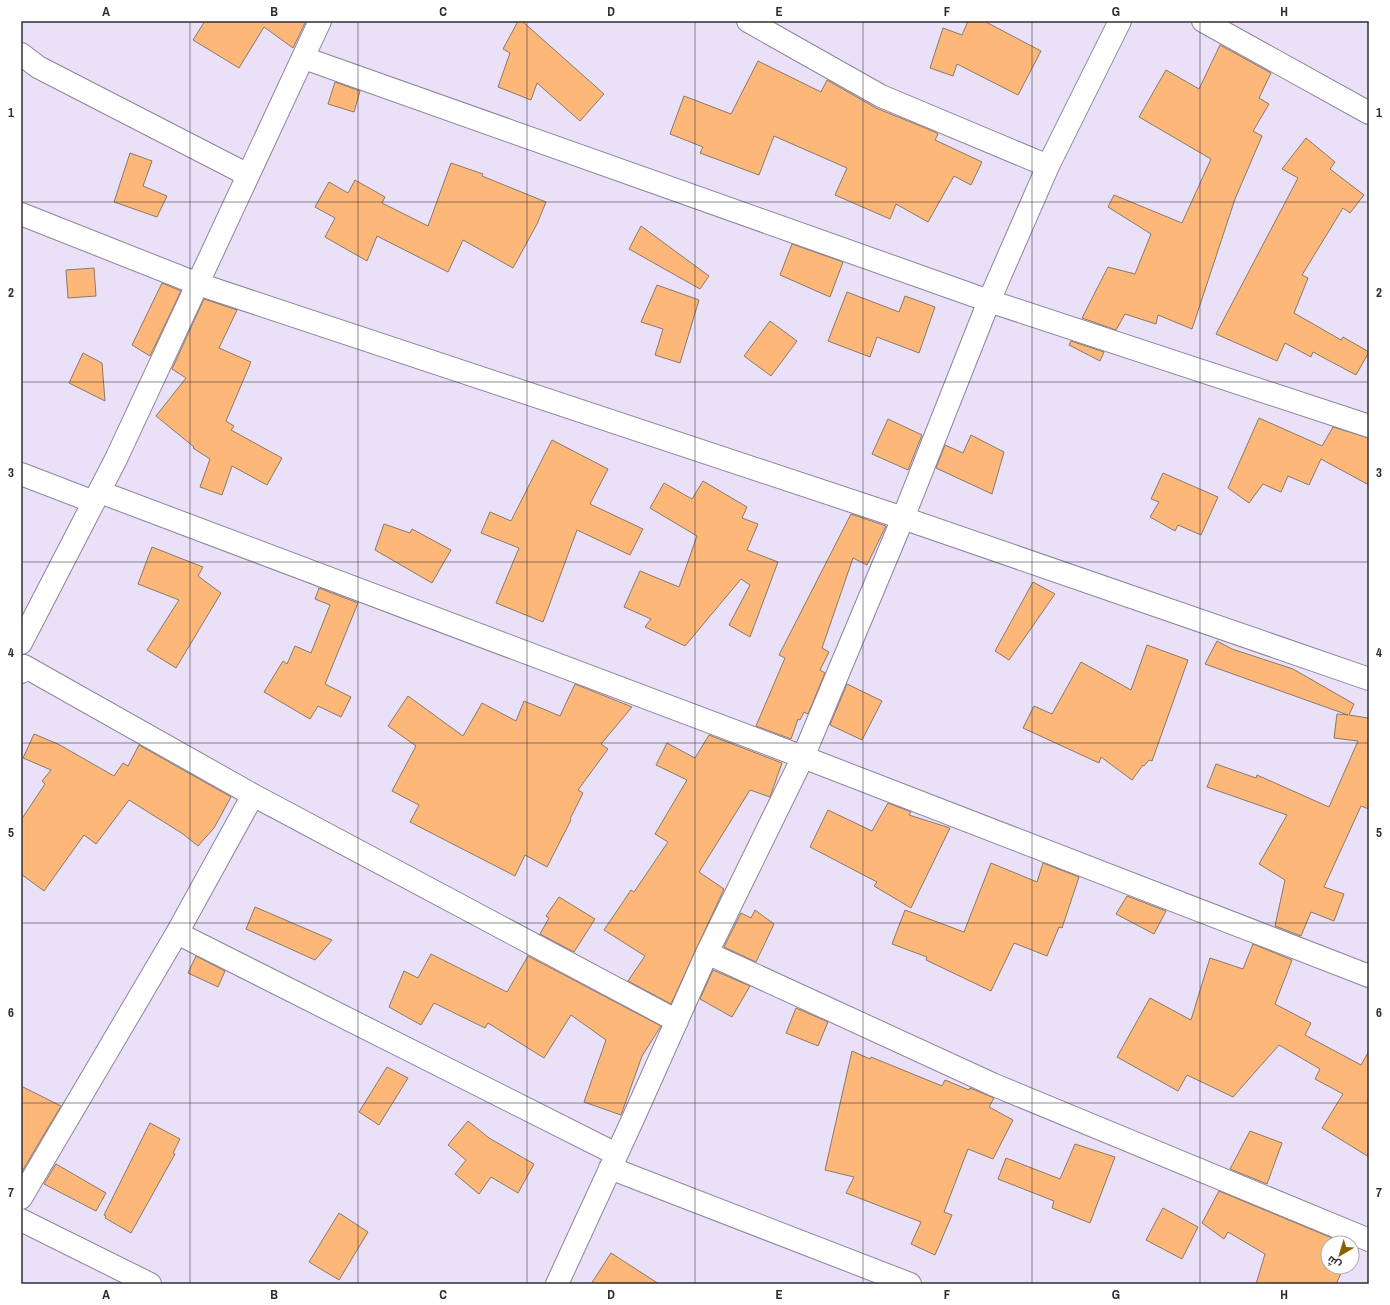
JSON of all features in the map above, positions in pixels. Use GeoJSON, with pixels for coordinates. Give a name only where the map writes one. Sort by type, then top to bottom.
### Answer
{"type":"FeatureCollection","features":[{"type":"Feature","properties":{"kind":"street"},"geometry":{"type":"LineString","coordinates":[[21,642],[97,497],[304,58],[320,21]]}},
{"type":"Feature","properties":{"kind":"street"},"geometry":{"type":"LineString","coordinates":[[748,21],[881,96],[1048,166]]}},
{"type":"Feature","properties":{"kind":"street"},"geometry":{"type":"LineString","coordinates":[[557,1284],[707,953],[802,757],[903,518],[989,301],[1048,166],[1120,21]]}},
{"type":"Feature","properties":{"kind":"street"},"geometry":{"type":"LineString","coordinates":[[1203,21],[1369,113]]}},
{"type":"Feature","properties":{"kind":"street"},"geometry":{"type":"LineString","coordinates":[[21,54],[38,66],[248,175]]}},
{"type":"Feature","properties":{"kind":"street"},"geometry":{"type":"LineString","coordinates":[[304,58],[989,301],[1369,426]]}},
{"type":"Feature","properties":{"kind":"street"},"geometry":{"type":"LineString","coordinates":[[21,214],[198,284],[903,518],[1369,679]]}},
{"type":"Feature","properties":{"kind":"street"},"geometry":{"type":"LineString","coordinates":[[21,474],[97,497],[802,757],[1369,976]]}},
{"type":"Feature","properties":{"kind":"street"},"geometry":{"type":"LineString","coordinates":[[22,666],[253,795],[677,1021]]}},
{"type":"Feature","properties":{"kind":"street"},"geometry":{"type":"LineString","coordinates":[[21,1198],[176,933],[253,795]]}},
{"type":"Feature","properties":{"kind":"street"},"geometry":{"type":"LineString","coordinates":[[176,933],[613,1161],[910,1284]]}},
{"type":"Feature","properties":{"kind":"street"},"geometry":{"type":"LineString","coordinates":[[707,953],[992,1084],[1369,1240]]}},
{"type":"Feature","properties":{"kind":"street"},"geometry":{"type":"LineString","coordinates":[[21,1220],[150,1284]]}},
{"type":"Feature","properties":{"kind":"building"},"geometry":{"type":"Polygon","coordinates":[[[205,21],[306,21],[293,48],[264,27],[239,68],[193,40],[205,21]]]}},
{"type":"Feature","properties":{"kind":"building"},"geometry":{"type":"Polygon","coordinates":[[[518,21],[522,21],[604,94],[580,121],[537,83],[531,100],[498,87],[510,53],[503,49],[518,21]]]}},
{"type":"Feature","properties":{"kind":"building"},"geometry":{"type":"Polygon","coordinates":[[[968,21],[984,21],[1041,51],[1018,95],[957,64],[953,76],[930,68],[943,28],[962,35],[968,21]]]}},
{"type":"Feature","properties":{"kind":"building"},"geometry":{"type":"Polygon","coordinates":[[[1220,45],[1271,73],[1259,98],[1269,104],[1253,131],[1262,136],[1235,199],[1192,329],[1158,315],[1156,324],[1125,314],[1116,330],[1082,318],[1108,267],[1135,274],[1151,234],[1108,207],[1114,195],[1182,223],[1211,159],[1139,117],[1166,70],[1199,89],[1220,45]]]}},
{"type":"Feature","properties":{"kind":"building"},"geometry":{"type":"Polygon","coordinates":[[[758,61],[821,92],[827,80],[876,108],[935,132],[938,134],[935,140],[982,162],[971,185],[954,176],[928,222],[896,204],[890,219],[835,195],[847,168],[774,136],[759,175],[700,153],[703,147],[670,134],[684,96],[731,114],[758,61]]]}},
{"type":"Feature","properties":{"kind":"building"},"geometry":{"type":"Polygon","coordinates":[[[335,82],[360,91],[354,112],[328,104],[335,82]]]}},
{"type":"Feature","properties":{"kind":"building"},"geometry":{"type":"Polygon","coordinates":[[[1306,138],[1335,162],[1330,169],[1364,195],[1350,213],[1343,208],[1302,275],[1308,278],[1294,313],[1341,340],[1343,337],[1369,352],[1356,375],[1313,352],[1311,357],[1285,343],[1277,361],[1216,334],[1298,178],[1282,169],[1306,138]]]}},
{"type":"Feature","properties":{"kind":"building"},"geometry":{"type":"Polygon","coordinates":[[[130,153],[152,161],[143,186],[167,196],[157,217],[114,202],[130,153]]]}},
{"type":"Feature","properties":{"kind":"building"},"geometry":{"type":"Polygon","coordinates":[[[451,163],[483,174],[482,176],[546,202],[537,224],[513,268],[463,240],[448,272],[377,236],[367,261],[325,237],[335,218],[315,207],[329,182],[348,193],[355,180],[385,197],[382,203],[428,226],[451,163]]]}},
{"type":"Feature","properties":{"kind":"building"},"geometry":{"type":"Polygon","coordinates":[[[641,226],[709,276],[700,289],[629,249],[641,226]]]}},
{"type":"Feature","properties":{"kind":"building"},"geometry":{"type":"Polygon","coordinates":[[[792,244],[843,262],[830,297],[780,275],[792,244]]]}},
{"type":"Feature","properties":{"kind":"building"},"geometry":{"type":"Polygon","coordinates":[[[94,268],[96,296],[68,298],[66,270],[94,268]]]}},
{"type":"Feature","properties":{"kind":"building"},"geometry":{"type":"Polygon","coordinates":[[[162,283],[181,291],[150,356],[132,345],[162,283]]]}},
{"type":"Feature","properties":{"kind":"building"},"geometry":{"type":"Polygon","coordinates":[[[657,285],[699,300],[680,363],[655,355],[663,329],[641,322],[657,285]]]}},
{"type":"Feature","properties":{"kind":"building"},"geometry":{"type":"Polygon","coordinates":[[[847,292],[899,312],[905,296],[935,307],[919,353],[877,337],[870,357],[828,341],[847,292]]]}},
{"type":"Feature","properties":{"kind":"building"},"geometry":{"type":"Polygon","coordinates":[[[204,299],[237,310],[219,348],[251,362],[226,421],[234,426],[231,430],[282,458],[267,485],[232,466],[222,495],[200,487],[210,459],[193,448],[194,447],[156,416],[186,378],[172,369],[204,299]]]}},
{"type":"Feature","properties":{"kind":"building"},"geometry":{"type":"Polygon","coordinates":[[[770,321],[797,341],[771,376],[744,356],[770,321]]]}},
{"type":"Feature","properties":{"kind":"building"},"geometry":{"type":"Polygon","coordinates":[[[1071,341],[1104,352],[1100,361],[1069,345],[1071,341]]]}},
{"type":"Feature","properties":{"kind":"building"},"geometry":{"type":"Polygon","coordinates":[[[83,353],[102,363],[105,401],[69,383],[83,353]]]}},
{"type":"Feature","properties":{"kind":"building"},"geometry":{"type":"Polygon","coordinates":[[[1259,418],[1322,446],[1333,427],[1369,438],[1369,485],[1321,459],[1309,485],[1288,476],[1281,492],[1263,484],[1249,503],[1228,488],[1259,418]]]}},
{"type":"Feature","properties":{"kind":"building"},"geometry":{"type":"Polygon","coordinates":[[[888,419],[922,435],[908,470],[872,454],[888,419]]]}},
{"type":"Feature","properties":{"kind":"building"},"geometry":{"type":"Polygon","coordinates":[[[971,435],[1004,452],[992,494],[936,468],[945,445],[963,453],[971,435]]]}},
{"type":"Feature","properties":{"kind":"building"},"geometry":{"type":"Polygon","coordinates":[[[552,440],[608,469],[590,504],[643,529],[630,555],[577,530],[543,622],[496,603],[519,548],[481,533],[490,512],[511,521],[552,440]]]}},
{"type":"Feature","properties":{"kind":"building"},"geometry":{"type":"Polygon","coordinates":[[[1163,473],[1218,497],[1201,535],[1178,525],[1175,531],[1150,517],[1159,502],[1151,499],[1163,473]]]}},
{"type":"Feature","properties":{"kind":"building"},"geometry":{"type":"Polygon","coordinates":[[[703,481],[747,507],[742,518],[758,524],[747,550],[778,562],[750,637],[729,625],[750,585],[741,579],[685,646],[645,627],[651,619],[624,607],[640,571],[679,587],[697,536],[650,508],[664,483],[692,499],[703,481]]]}},
{"type":"Feature","properties":{"kind":"building"},"geometry":{"type":"Polygon","coordinates":[[[851,514],[886,526],[867,565],[853,558],[822,648],[829,652],[820,670],[825,673],[808,714],[804,712],[800,720],[798,719],[791,739],[756,726],[785,658],[779,655],[851,514]]]}},
{"type":"Feature","properties":{"kind":"building"},"geometry":{"type":"Polygon","coordinates":[[[384,524],[410,533],[412,529],[451,550],[432,583],[375,550],[384,524]]]}},
{"type":"Feature","properties":{"kind":"building"},"geometry":{"type":"Polygon","coordinates":[[[152,547],[203,567],[198,576],[221,593],[176,668],[147,650],[179,600],[138,584],[152,547]]]}},
{"type":"Feature","properties":{"kind":"building"},"geometry":{"type":"Polygon","coordinates":[[[1033,582],[1055,594],[1009,660],[995,651],[1033,582]]]}},
{"type":"Feature","properties":{"kind":"building"},"geometry":{"type":"Polygon","coordinates":[[[319,588],[358,603],[325,684],[351,697],[341,717],[318,706],[310,719],[264,692],[283,661],[287,664],[295,646],[311,653],[330,605],[315,599],[319,588]]]}},
{"type":"Feature","properties":{"kind":"building"},"geometry":{"type":"Polygon","coordinates":[[[1217,641],[1232,649],[1293,669],[1354,704],[1349,715],[1368,718],[1369,716],[1369,809],[1361,806],[1324,887],[1344,894],[1334,921],[1311,912],[1301,936],[1275,926],[1285,880],[1259,864],[1287,815],[1207,787],[1216,764],[1256,778],[1257,775],[1329,807],[1358,741],[1334,738],[1337,714],[1348,715],[1205,664],[1217,641]]]}},
{"type":"Feature","properties":{"kind":"building"},"geometry":{"type":"Polygon","coordinates":[[[1147,645],[1188,660],[1152,761],[1149,760],[1144,766],[1143,765],[1132,780],[1101,757],[1099,763],[1023,728],[1034,706],[1052,714],[1081,662],[1131,690],[1147,645]]]}},
{"type":"Feature","properties":{"kind":"building"},"geometry":{"type":"Polygon","coordinates":[[[575,684],[632,707],[601,744],[608,749],[578,790],[583,793],[547,867],[525,855],[515,876],[410,822],[419,805],[392,791],[416,746],[388,726],[408,696],[463,736],[482,703],[516,721],[524,701],[560,716],[575,684]]]}},
{"type":"Feature","properties":{"kind":"building"},"geometry":{"type":"Polygon","coordinates":[[[847,684],[882,701],[862,740],[830,725],[847,684]]]}},
{"type":"Feature","properties":{"kind":"building"},"geometry":{"type":"Polygon","coordinates":[[[34,734],[58,744],[114,776],[123,763],[128,766],[139,745],[231,797],[214,828],[198,846],[183,834],[129,800],[96,844],[84,835],[44,891],[21,874],[21,820],[45,784],[42,781],[51,770],[23,758],[34,734]]]}},
{"type":"Feature","properties":{"kind":"building"},"geometry":{"type":"Polygon","coordinates":[[[709,735],[782,763],[770,797],[750,790],[699,872],[724,889],[671,1004],[628,981],[645,956],[604,930],[631,890],[634,892],[668,842],[655,834],[687,780],[656,765],[667,743],[695,758],[709,735]]]}},
{"type":"Feature","properties":{"kind":"building"},"geometry":{"type":"Polygon","coordinates":[[[888,803],[911,812],[909,815],[950,828],[911,908],[874,886],[877,882],[810,847],[828,810],[872,831],[888,803]]]}},
{"type":"Feature","properties":{"kind":"building"},"geometry":{"type":"Polygon","coordinates":[[[991,863],[1037,882],[1043,863],[1079,877],[1062,928],[1059,927],[1047,956],[1014,943],[991,991],[926,960],[927,957],[892,944],[905,910],[964,932],[991,863]]]}},
{"type":"Feature","properties":{"kind":"building"},"geometry":{"type":"Polygon","coordinates":[[[1127,896],[1166,911],[1154,934],[1116,914],[1127,896]]]}},
{"type":"Feature","properties":{"kind":"building"},"geometry":{"type":"Polygon","coordinates":[[[559,897],[595,919],[574,952],[540,934],[549,918],[546,916],[559,897]]]}},
{"type":"Feature","properties":{"kind":"building"},"geometry":{"type":"Polygon","coordinates":[[[255,907],[332,940],[315,960],[246,929],[255,907]]]}},
{"type":"Feature","properties":{"kind":"building"},"geometry":{"type":"Polygon","coordinates":[[[755,910],[774,924],[756,962],[724,947],[741,913],[751,918],[755,910]]]}},
{"type":"Feature","properties":{"kind":"building"},"geometry":{"type":"Polygon","coordinates":[[[1253,944],[1292,960],[1275,1004],[1311,1023],[1305,1035],[1361,1065],[1369,1051],[1369,1157],[1322,1128],[1343,1094],[1315,1079],[1320,1069],[1279,1045],[1233,1097],[1187,1075],[1178,1091],[1117,1057],[1150,998],[1191,1020],[1210,958],[1243,969],[1253,944]]]}},
{"type":"Feature","properties":{"kind":"building"},"geometry":{"type":"Polygon","coordinates":[[[431,954],[507,992],[528,956],[661,1026],[642,1056],[621,1115],[584,1102],[606,1040],[571,1015],[544,1058],[488,1023],[485,1028],[434,1003],[421,1025],[389,1007],[404,971],[418,978],[431,954]]]}},
{"type":"Feature","properties":{"kind":"building"},"geometry":{"type":"Polygon","coordinates":[[[196,956],[225,971],[218,987],[188,973],[196,956]]]}},
{"type":"Feature","properties":{"kind":"building"},"geometry":{"type":"Polygon","coordinates":[[[713,970],[750,986],[732,1017],[700,999],[713,970]]]}},
{"type":"Feature","properties":{"kind":"building"},"geometry":{"type":"Polygon","coordinates":[[[796,1008],[828,1022],[818,1046],[786,1033],[796,1008]]]}},
{"type":"Feature","properties":{"kind":"building"},"geometry":{"type":"Polygon","coordinates":[[[852,1051],[870,1059],[871,1057],[942,1086],[945,1080],[994,1098],[989,1107],[1013,1120],[993,1159],[968,1149],[944,1212],[952,1215],[935,1255],[911,1244],[921,1222],[846,1193],[854,1177],[825,1170],[852,1051]]]}},
{"type":"Feature","properties":{"kind":"building"},"geometry":{"type":"Polygon","coordinates":[[[387,1067],[408,1078],[379,1125],[359,1112],[387,1067]]]}},
{"type":"Feature","properties":{"kind":"building"},"geometry":{"type":"Polygon","coordinates":[[[21,1086],[61,1106],[21,1173],[21,1086]]]}},
{"type":"Feature","properties":{"kind":"building"},"geometry":{"type":"Polygon","coordinates":[[[468,1121],[489,1138],[534,1164],[518,1193],[491,1177],[479,1194],[455,1174],[466,1160],[448,1145],[468,1121]]]}},
{"type":"Feature","properties":{"kind":"building"},"geometry":{"type":"Polygon","coordinates":[[[150,1123],[180,1139],[173,1153],[175,1154],[131,1233],[105,1218],[106,1216],[104,1215],[150,1123]]]}},
{"type":"Feature","properties":{"kind":"building"},"geometry":{"type":"Polygon","coordinates":[[[1250,1131],[1282,1143],[1267,1184],[1230,1169],[1250,1131]]]}},
{"type":"Feature","properties":{"kind":"building"},"geometry":{"type":"Polygon","coordinates":[[[1075,1144],[1115,1157],[1090,1223],[1052,1208],[1054,1201],[998,1179],[1006,1158],[1060,1179],[1075,1144]]]}},
{"type":"Feature","properties":{"kind":"building"},"geometry":{"type":"Polygon","coordinates":[[[56,1164],[106,1193],[96,1211],[44,1184],[56,1164]]]}},
{"type":"Feature","properties":{"kind":"building"},"geometry":{"type":"Polygon","coordinates":[[[1219,1191],[1325,1235],[1320,1235],[1320,1275],[1340,1275],[1336,1284],[1256,1284],[1265,1254],[1228,1232],[1224,1239],[1202,1223],[1219,1191]]]}},
{"type":"Feature","properties":{"kind":"building"},"geometry":{"type":"Polygon","coordinates":[[[1163,1208],[1198,1227],[1182,1259],[1146,1240],[1163,1208]]]}},
{"type":"Feature","properties":{"kind":"building"},"geometry":{"type":"Polygon","coordinates":[[[339,1213],[368,1232],[339,1280],[309,1262],[339,1213]]]}},
{"type":"Feature","properties":{"kind":"building"},"geometry":{"type":"Polygon","coordinates":[[[611,1253],[659,1284],[591,1284],[611,1253]]]}}]}
